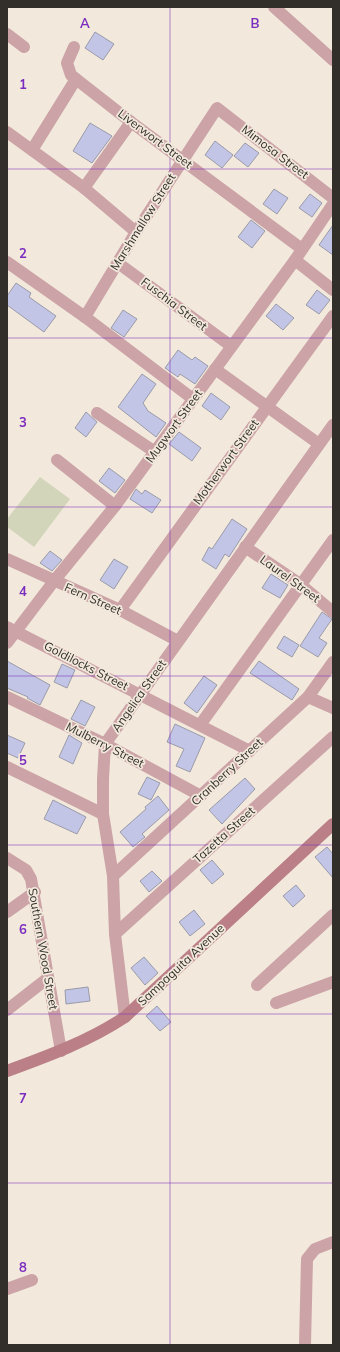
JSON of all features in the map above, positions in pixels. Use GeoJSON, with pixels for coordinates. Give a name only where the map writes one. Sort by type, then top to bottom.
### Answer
{"type":"FeatureCollection","features":[{"type":"Feature","properties":{"kind":"main road","name":"Sampaguita Avenue"},"geometry":{"type":"LineString","coordinates":[[7,1071],[61,1051],[105,1031],[126,1017],[333,824]]}},
{"type":"Feature","properties":{"kind":"street"},"geometry":{"type":"LineString","coordinates":[[274,7],[333,60]]}},
{"type":"Feature","properties":{"kind":"street"},"geometry":{"type":"LineString","coordinates":[[7,34],[24,47]]}},
{"type":"Feature","properties":{"kind":"street"},"geometry":{"type":"LineString","coordinates":[[32,150],[76,79],[71,75],[67,64],[74,47]]}},
{"type":"Feature","properties":{"kind":"street","name":"Liverwort Street"},"geometry":{"type":"LineString","coordinates":[[76,79],[131,122],[302,249]]}},
{"type":"Feature","properties":{"kind":"street","name":"Marshmallow Street"},"geometry":{"type":"LineString","coordinates":[[85,317],[182,159],[217,108]]}},
{"type":"Feature","properties":{"kind":"street","name":"Mimosa Street"},"geometry":{"type":"LineString","coordinates":[[217,108],[333,198]]}},
{"type":"Feature","properties":{"kind":"street"},"geometry":{"type":"LineString","coordinates":[[84,188],[131,122]]}},
{"type":"Feature","properties":{"kind":"street"},"geometry":{"type":"LineString","coordinates":[[7,132],[84,188],[136,232]]}},
{"type":"Feature","properties":{"kind":"street","name":"Mugwort Street"},"geometry":{"type":"LineString","coordinates":[[7,643],[12,629],[54,581],[115,506],[156,452],[231,346],[295,260],[333,204]]}},
{"type":"Feature","properties":{"kind":"street"},"geometry":{"type":"LineString","coordinates":[[295,260],[333,290]]}},
{"type":"Feature","properties":{"kind":"street"},"geometry":{"type":"LineString","coordinates":[[7,262],[85,317],[193,399]]}},
{"type":"Feature","properties":{"kind":"street","name":"Fuschia Street"},"geometry":{"type":"LineString","coordinates":[[118,263],[231,346]]}},
{"type":"Feature","properties":{"kind":"street","name":"Motherwort Street"},"geometry":{"type":"LineString","coordinates":[[120,610],[266,406],[333,316]]}},
{"type":"Feature","properties":{"kind":"street"},"geometry":{"type":"LineString","coordinates":[[215,369],[319,444]]}},
{"type":"Feature","properties":{"kind":"street"},"geometry":{"type":"LineString","coordinates":[[97,413],[156,452]]}},
{"type":"Feature","properties":{"kind":"street","name":"Angelica Street"},"geometry":{"type":"LineString","coordinates":[[126,1017],[115,934],[113,876],[103,814],[105,744],[333,425]]}},
{"type":"Feature","properties":{"kind":"street"},"geometry":{"type":"LineString","coordinates":[[57,460],[115,506]]}},
{"type":"Feature","properties":{"kind":"street"},"geometry":{"type":"LineString","coordinates":[[200,725],[333,540]]}},
{"type":"Feature","properties":{"kind":"street","name":"Laurel Street"},"geometry":{"type":"LineString","coordinates":[[245,547],[300,584],[333,612]]}},
{"type":"Feature","properties":{"kind":"street","name":"Fern Street"},"geometry":{"type":"LineString","coordinates":[[7,559],[120,610],[178,641]]}},
{"type":"Feature","properties":{"kind":"street","name":"Goldilocks Street"},"geometry":{"type":"LineString","coordinates":[[12,629],[250,751]]}},
{"type":"Feature","properties":{"kind":"street","name":"Cranberry Street"},"geometry":{"type":"LineString","coordinates":[[113,876],[202,796],[308,697],[333,662]]}},
{"type":"Feature","properties":{"kind":"street","name":"Mulberry Street"},"geometry":{"type":"LineString","coordinates":[[7,697],[105,744],[202,796]]}},
{"type":"Feature","properties":{"kind":"street"},"geometry":{"type":"LineString","coordinates":[[308,697],[333,708]]}},
{"type":"Feature","properties":{"kind":"street","name":"Tazetta Street"},"geometry":{"type":"LineString","coordinates":[[115,934],[333,737]]}},
{"type":"Feature","properties":{"kind":"street"},"geometry":{"type":"LineString","coordinates":[[7,767],[103,814]]}},
{"type":"Feature","properties":{"kind":"street","name":"Southern Wood Street"},"geometry":{"type":"LineString","coordinates":[[7,858],[26,870],[35,892],[61,1051]]}},
{"type":"Feature","properties":{"kind":"street"},"geometry":{"type":"LineString","coordinates":[[7,912],[35,892]]}},
{"type":"Feature","properties":{"kind":"street"},"geometry":{"type":"LineString","coordinates":[[257,985],[333,915]]}},
{"type":"Feature","properties":{"kind":"street"},"geometry":{"type":"LineString","coordinates":[[7,1010],[48,978]]}},
{"type":"Feature","properties":{"kind":"street"},"geometry":{"type":"LineString","coordinates":[[276,1003],[333,982]]}},
{"type":"Feature","properties":{"kind":"street"},"geometry":{"type":"LineString","coordinates":[[305,1345],[307,1259],[315,1249],[333,1242]]}},
{"type":"Feature","properties":{"kind":"street"},"geometry":{"type":"LineString","coordinates":[[7,1289],[32,1280]]}},
{"type":"Feature","properties":{"kind":"green space"},"geometry":{"type":"Polygon","coordinates":[[[40,477],[70,499],[34,547],[7,527],[7,519],[40,477]]]}},
{"type":"Feature","properties":{"kind":"building"},"geometry":{"type":"Polygon","coordinates":[[[95,32],[114,44],[103,60],[85,48],[95,32]]]}},
{"type":"Feature","properties":{"kind":"building"},"geometry":{"type":"Polygon","coordinates":[[[90,123],[112,136],[92,163],[73,151],[90,123]]]}},
{"type":"Feature","properties":{"kind":"building"},"geometry":{"type":"Polygon","coordinates":[[[215,141],[233,155],[222,168],[205,155],[215,141]]]}},
{"type":"Feature","properties":{"kind":"building"},"geometry":{"type":"Polygon","coordinates":[[[245,143],[259,153],[248,167],[234,156],[245,143]]]}},
{"type":"Feature","properties":{"kind":"building"},"geometry":{"type":"Polygon","coordinates":[[[274,189],[288,198],[277,214],[263,204],[274,189]]]}},
{"type":"Feature","properties":{"kind":"building"},"geometry":{"type":"Polygon","coordinates":[[[310,194],[322,203],[312,217],[299,208],[310,194]]]}},
{"type":"Feature","properties":{"kind":"building"},"geometry":{"type":"Polygon","coordinates":[[[251,220],[265,231],[252,248],[238,237],[251,220]]]}},
{"type":"Feature","properties":{"kind":"building"},"geometry":{"type":"Polygon","coordinates":[[[333,225],[333,255],[319,245],[333,225]]]}},
{"type":"Feature","properties":{"kind":"building"},"geometry":{"type":"Polygon","coordinates":[[[16,283],[31,293],[29,297],[56,316],[44,332],[7,305],[7,296],[16,283]]]}},
{"type":"Feature","properties":{"kind":"building"},"geometry":{"type":"Polygon","coordinates":[[[317,290],[330,300],[319,314],[306,305],[317,290]]]}},
{"type":"Feature","properties":{"kind":"building"},"geometry":{"type":"Polygon","coordinates":[[[276,304],[294,318],[283,330],[266,316],[276,304]]]}},
{"type":"Feature","properties":{"kind":"building"},"geometry":{"type":"Polygon","coordinates":[[[123,310],[137,319],[124,337],[111,328],[123,310]]]}},
{"type":"Feature","properties":{"kind":"building"},"geometry":{"type":"Polygon","coordinates":[[[178,350],[192,360],[195,357],[208,366],[195,384],[180,374],[178,377],[165,368],[178,350]]]}},
{"type":"Feature","properties":{"kind":"building"},"geometry":{"type":"Polygon","coordinates":[[[142,374],[156,384],[143,403],[148,411],[166,423],[156,437],[118,407],[142,374]]]}},
{"type":"Feature","properties":{"kind":"building"},"geometry":{"type":"Polygon","coordinates":[[[211,393],[230,407],[221,420],[202,406],[211,393]]]}},
{"type":"Feature","properties":{"kind":"building"},"geometry":{"type":"Polygon","coordinates":[[[86,412],[97,422],[86,437],[75,428],[86,412]]]}},
{"type":"Feature","properties":{"kind":"building"},"geometry":{"type":"Polygon","coordinates":[[[179,432],[201,448],[192,461],[169,444],[179,432]]]}},
{"type":"Feature","properties":{"kind":"building"},"geometry":{"type":"Polygon","coordinates":[[[109,468],[125,480],[115,493],[99,481],[109,468]]]}},
{"type":"Feature","properties":{"kind":"building"},"geometry":{"type":"Polygon","coordinates":[[[136,489],[142,494],[145,490],[161,500],[152,513],[130,499],[136,489]]]}},
{"type":"Feature","properties":{"kind":"building"},"geometry":{"type":"Polygon","coordinates":[[[232,519],[247,529],[229,557],[225,554],[216,569],[202,560],[209,547],[212,549],[232,519]]]}},
{"type":"Feature","properties":{"kind":"building"},"geometry":{"type":"Polygon","coordinates":[[[50,551],[62,560],[52,571],[40,563],[50,551]]]}},
{"type":"Feature","properties":{"kind":"building"},"geometry":{"type":"Polygon","coordinates":[[[114,559],[128,567],[114,589],[100,580],[114,559]]]}},
{"type":"Feature","properties":{"kind":"building"},"geometry":{"type":"Polygon","coordinates":[[[271,574],[288,585],[280,598],[262,588],[271,574]]]}},
{"type":"Feature","properties":{"kind":"building"},"geometry":{"type":"Polygon","coordinates":[[[322,612],[332,619],[319,638],[327,643],[318,657],[300,646],[322,612]]]}},
{"type":"Feature","properties":{"kind":"building"},"geometry":{"type":"Polygon","coordinates":[[[284,636],[299,645],[292,657],[277,648],[284,636]]]}},
{"type":"Feature","properties":{"kind":"building"},"geometry":{"type":"Polygon","coordinates":[[[7,661],[50,685],[40,705],[27,698],[28,697],[7,688],[7,661]]]}},
{"type":"Feature","properties":{"kind":"building"},"geometry":{"type":"Polygon","coordinates":[[[259,661],[299,689],[292,700],[250,673],[259,661]]]}},
{"type":"Feature","properties":{"kind":"building"},"geometry":{"type":"Polygon","coordinates":[[[62,664],[75,670],[67,688],[54,682],[62,664]]]}},
{"type":"Feature","properties":{"kind":"building"},"geometry":{"type":"Polygon","coordinates":[[[204,676],[217,685],[197,713],[184,703],[204,676]]]}},
{"type":"Feature","properties":{"kind":"building"},"geometry":{"type":"Polygon","coordinates":[[[81,700],[95,707],[85,726],[71,719],[81,700]]]}},
{"type":"Feature","properties":{"kind":"building"},"geometry":{"type":"Polygon","coordinates":[[[175,724],[205,738],[190,772],[176,766],[184,749],[167,742],[175,724]]]}},
{"type":"Feature","properties":{"kind":"building"},"geometry":{"type":"Polygon","coordinates":[[[7,735],[25,743],[18,758],[7,753],[7,735]]]}},
{"type":"Feature","properties":{"kind":"building"},"geometry":{"type":"Polygon","coordinates":[[[69,735],[82,743],[73,764],[59,757],[69,735]]]}},
{"type":"Feature","properties":{"kind":"building"},"geometry":{"type":"Polygon","coordinates":[[[147,777],[160,783],[151,800],[138,794],[147,777]]]}},
{"type":"Feature","properties":{"kind":"building"},"geometry":{"type":"Polygon","coordinates":[[[245,778],[255,789],[222,824],[209,810],[245,778]]]}},
{"type":"Feature","properties":{"kind":"building"},"geometry":{"type":"Polygon","coordinates":[[[158,796],[169,810],[142,834],[145,837],[133,847],[120,832],[158,796]]]}},
{"type":"Feature","properties":{"kind":"building"},"geometry":{"type":"Polygon","coordinates":[[[53,800],[86,817],[77,834],[44,819],[53,800]]]}},
{"type":"Feature","properties":{"kind":"building"},"geometry":{"type":"Polygon","coordinates":[[[327,847],[333,854],[333,878],[315,857],[327,847]]]}},
{"type":"Feature","properties":{"kind":"building"},"geometry":{"type":"Polygon","coordinates":[[[212,860],[224,874],[212,884],[200,870],[212,860]]]}},
{"type":"Feature","properties":{"kind":"building"},"geometry":{"type":"Polygon","coordinates":[[[152,871],[162,881],[149,892],[140,881],[152,871]]]}},
{"type":"Feature","properties":{"kind":"building"},"geometry":{"type":"Polygon","coordinates":[[[296,885],[305,896],[293,907],[283,896],[296,885]]]}},
{"type":"Feature","properties":{"kind":"building"},"geometry":{"type":"Polygon","coordinates":[[[194,910],[205,924],[190,936],[179,922],[194,910]]]}},
{"type":"Feature","properties":{"kind":"building"},"geometry":{"type":"Polygon","coordinates":[[[144,957],[158,973],[145,985],[131,968],[144,957]]]}},
{"type":"Feature","properties":{"kind":"building"},"geometry":{"type":"Polygon","coordinates":[[[88,987],[90,1001],[66,1004],[65,990],[88,987]]]}},
{"type":"Feature","properties":{"kind":"building"},"geometry":{"type":"Polygon","coordinates":[[[157,1006],[171,1022],[160,1031],[146,1016],[157,1006]]]}}]}
